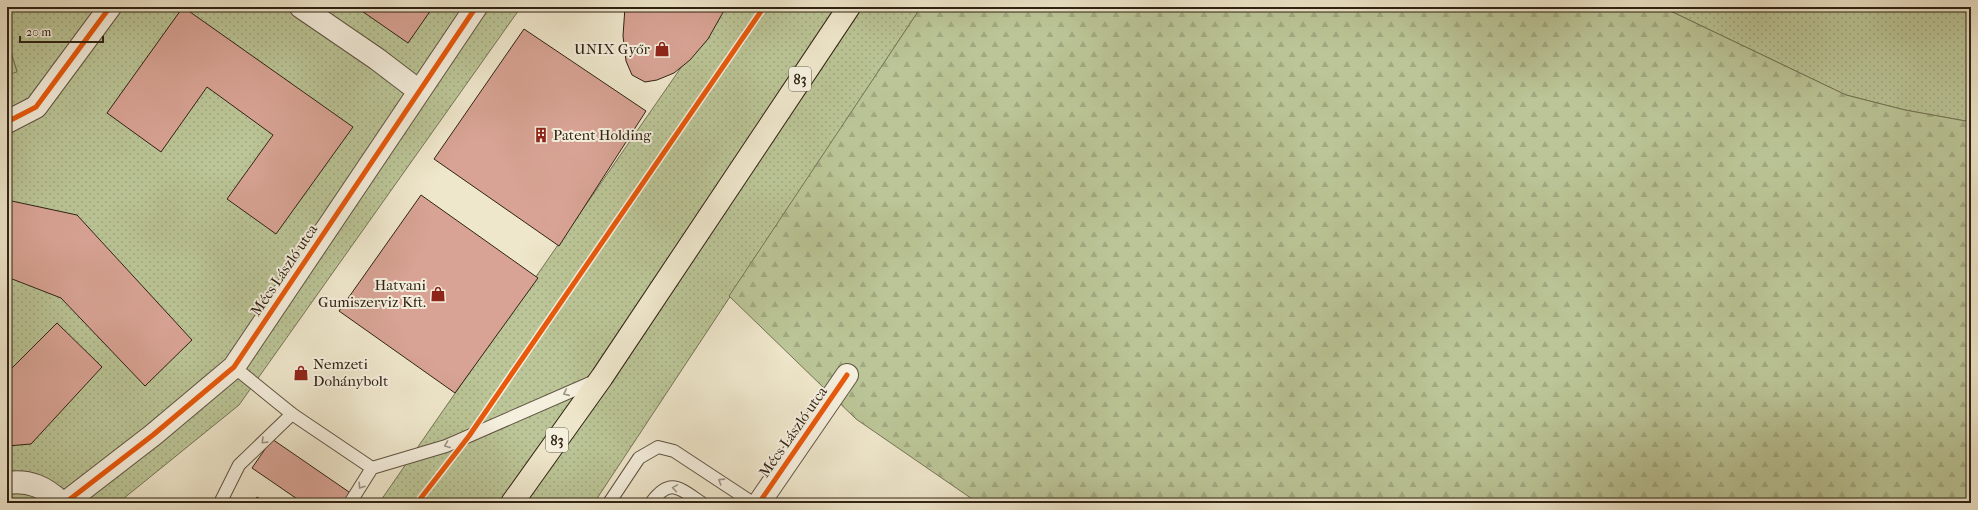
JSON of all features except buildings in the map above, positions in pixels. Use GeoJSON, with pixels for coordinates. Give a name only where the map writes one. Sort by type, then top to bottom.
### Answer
{"type":"FeatureCollection","features":[{"type":"Feature","properties":{"kind":"main road","name":"83"},"geometry":{"type":"LineString","coordinates":[[512,503],[602,378],[849,7]]}},
{"type":"Feature","properties":{"kind":"street"},"geometry":{"type":"LineString","coordinates":[[7,122],[36,107],[110,7]]}},
{"type":"Feature","properties":{"kind":"street"},"geometry":{"type":"LineString","coordinates":[[301,7],[377,59],[419,91]]}},
{"type":"Feature","properties":{"kind":"street","name":"Mécs László utca"},"geometry":{"type":"LineString","coordinates":[[7,483],[20,482],[40,486],[63,503],[153,435],[234,366],[476,7]]}},
{"type":"Feature","properties":{"kind":"street","name":"Mécs László utca"},"geometry":{"type":"LineString","coordinates":[[759,503],[847,376]]}},
{"type":"Feature","properties":{"kind":"lane"},"geometry":{"type":"LineString","coordinates":[[234,366],[292,414],[372,468]]}},
{"type":"Feature","properties":{"kind":"lane"},"geometry":{"type":"LineString","coordinates":[[350,503],[372,468],[446,446],[602,378]]}},
{"type":"Feature","properties":{"kind":"lane"},"geometry":{"type":"LineString","coordinates":[[220,503],[239,465],[292,414]]}},
{"type":"Feature","properties":{"kind":"lane"},"geometry":{"type":"LineString","coordinates":[[609,503],[639,458],[658,447],[674,451],[753,503]]}},
{"type":"Feature","properties":{"kind":"lane"},"geometry":{"type":"LineString","coordinates":[[651,503],[660,491],[669,487],[682,489],[702,503]]}},
{"type":"Feature","properties":{"kind":"green space"},"geometry":{"type":"Polygon","coordinates":[[[8,7],[521,7],[239,405],[118,503],[7,503],[7,75],[17,71],[7,40],[8,7]]]}},
{"type":"Feature","properties":{"kind":"green space"},"geometry":{"type":"Polygon","coordinates":[[[723,7],[921,7],[594,503],[379,503],[723,7]]]}},
{"type":"Feature","properties":{"kind":"green space"},"geometry":{"type":"Polygon","coordinates":[[[921,7],[1662,7],[1846,95],[1905,110],[1971,122],[1971,503],[978,503],[856,419],[729,296],[921,7]]]}},
{"type":"Feature","properties":{"kind":"green space"},"geometry":{"type":"Polygon","coordinates":[[[1662,7],[1971,7],[1971,122],[1905,110],[1846,95],[1662,7]]]}},
{"type":"Feature","properties":{"kind":"green space"},"geometry":{"type":"Polygon","coordinates":[[[7,40],[17,72],[7,75],[7,40]]]}},
{"type":"Feature","properties":{"kind":"cycle path"},"geometry":{"type":"LineString","coordinates":[[7,122],[36,107],[110,7]]}},
{"type":"Feature","properties":{"kind":"cycle path"},"geometry":{"type":"LineString","coordinates":[[65,503],[153,435],[234,367],[476,7]]}},
{"type":"Feature","properties":{"kind":"cycle path"},"geometry":{"type":"LineString","coordinates":[[417,503],[469,436],[764,7]]}},
{"type":"Feature","properties":{"kind":"cycle path"},"geometry":{"type":"LineString","coordinates":[[759,503],[847,375]]}},
{"type":"Feature","properties":{"kind":"place","name":"UNIX Győr"},"geometry":{"type":"Point","coordinates":[662,49]}},
{"type":"Feature","properties":{"kind":"place","name":"Patent Holding"},"geometry":{"type":"Point","coordinates":[541,135]}},
{"type":"Feature","properties":{"kind":"place","name":"Hatvani Gumiszerviz Kft."},"geometry":{"type":"Point","coordinates":[438,294]}},
{"type":"Feature","properties":{"kind":"place","name":"Nemzeti Dohánybolt"},"geometry":{"type":"Point","coordinates":[301,373]}}]}
